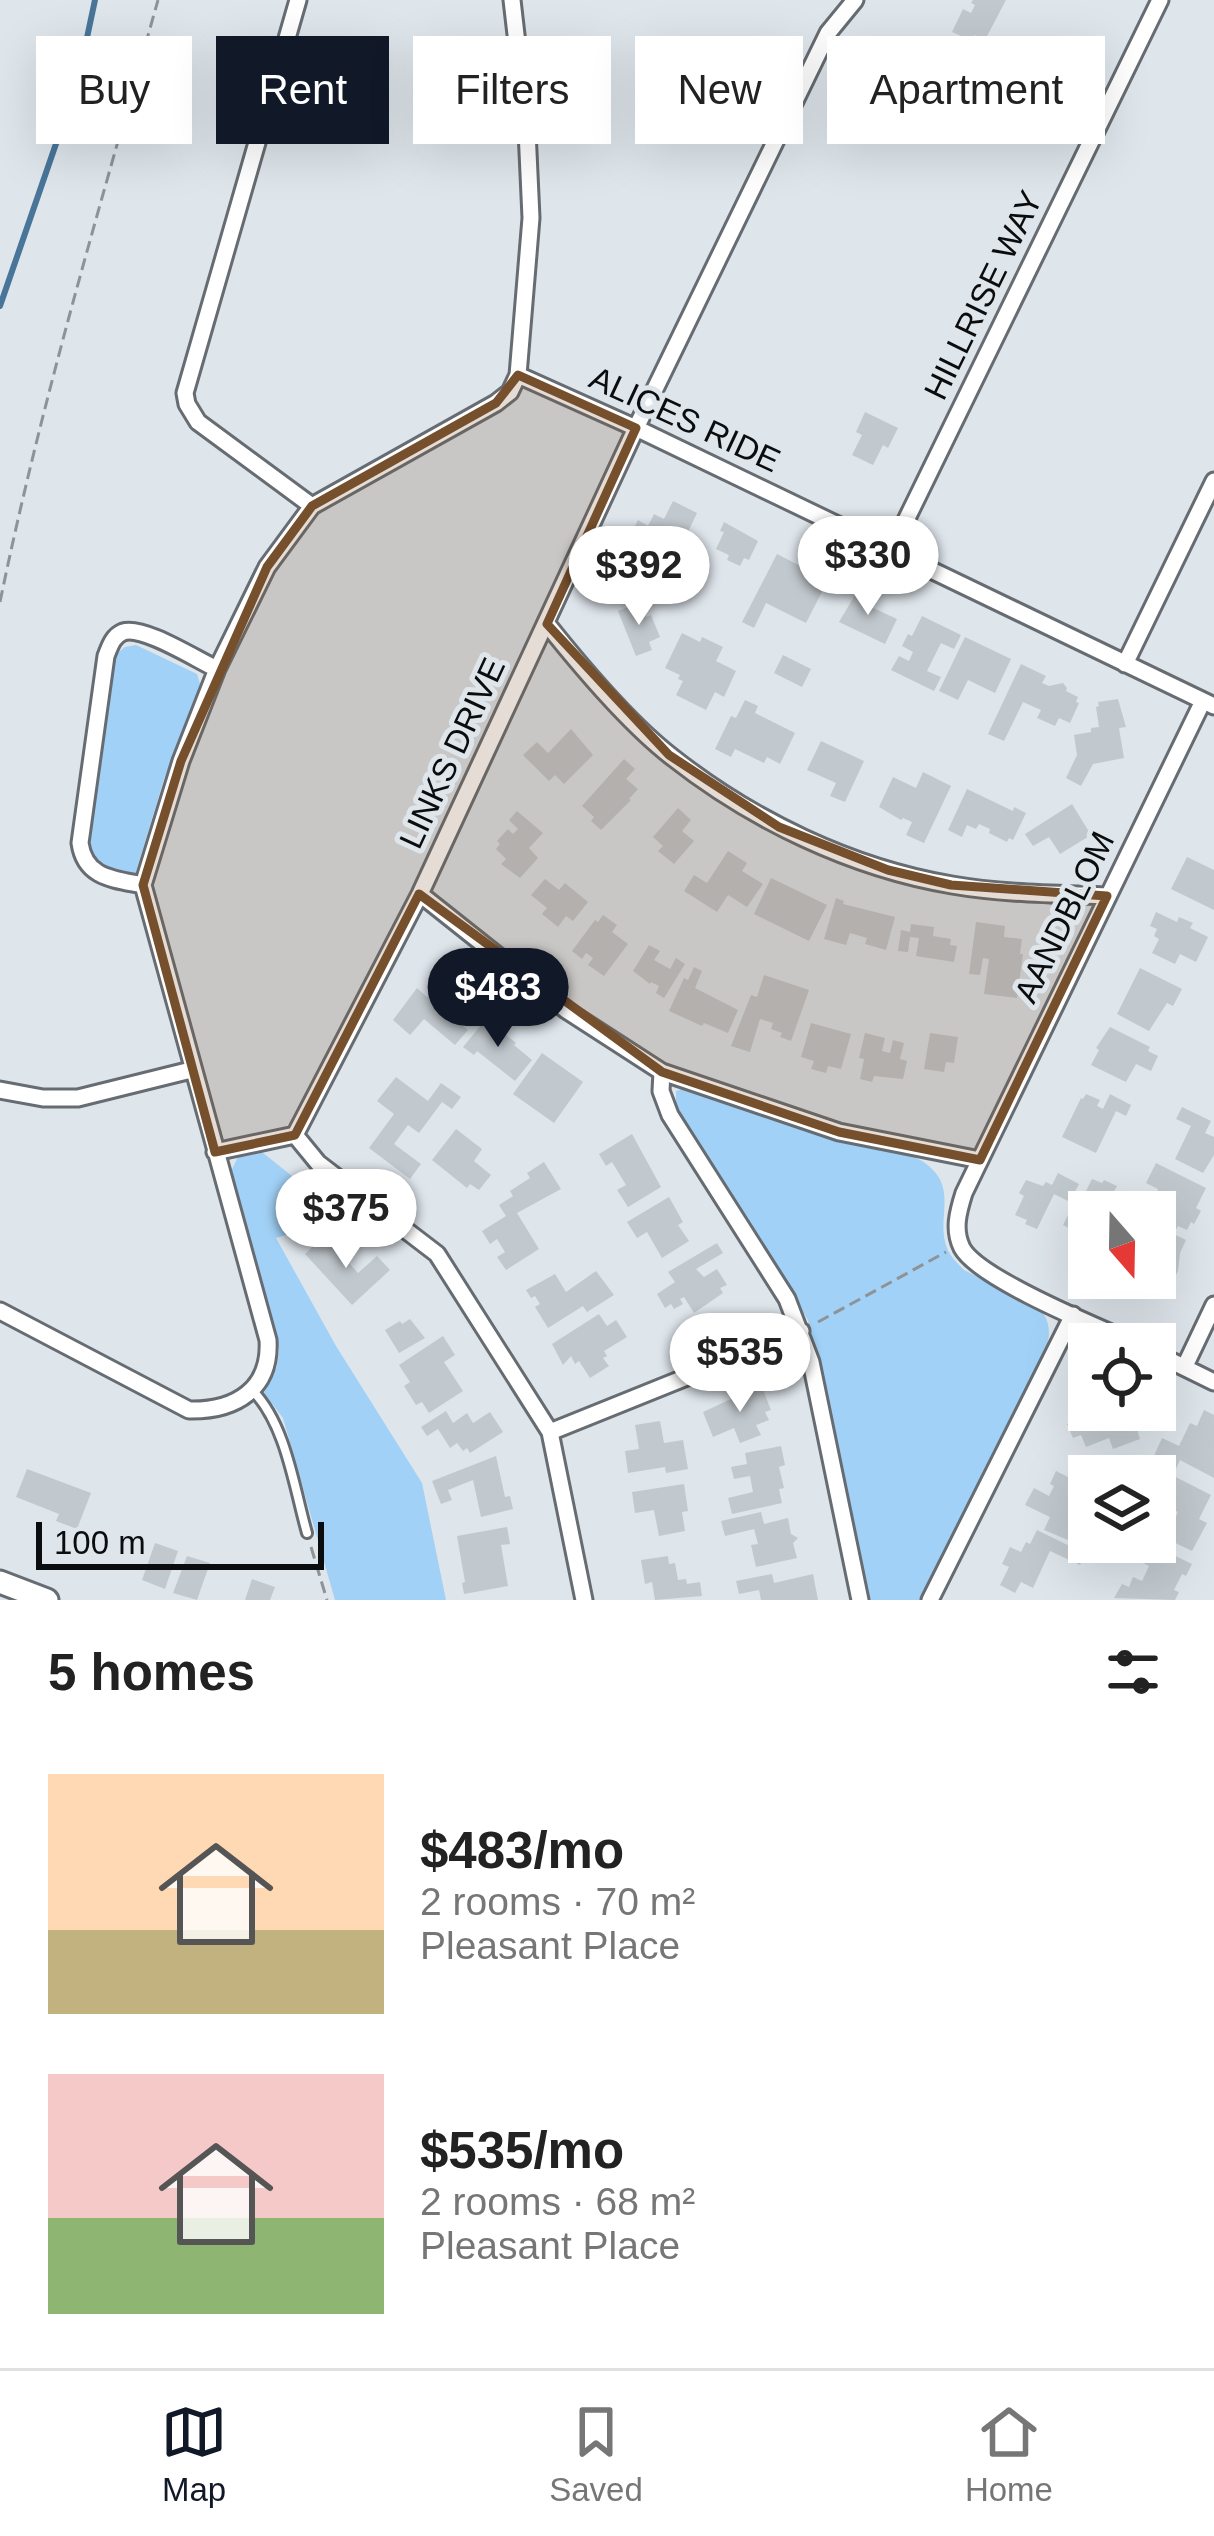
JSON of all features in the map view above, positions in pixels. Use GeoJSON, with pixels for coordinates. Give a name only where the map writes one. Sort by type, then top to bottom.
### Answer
{"type":"FeatureCollection","features":[{"type":"Feature","properties":{"kind":"street"},"geometry":{"type":"LineString","coordinates":[[298,0],[185,392],[198,422],[312,506]]}},
{"type":"Feature","properties":{"kind":"street"},"geometry":{"type":"LineString","coordinates":[[0,1310],[189,1410],[238,1399],[265,1376],[268,1340],[142,885],[181,761],[217,669],[267,567],[312,506],[496,403],[510,392],[518,375],[531,218],[527,130],[512,0]]}},
{"type":"Feature","properties":{"kind":"street","name":"LINKS DRIVE"},"geometry":{"type":"LineString","coordinates":[[295,1135],[420,894],[636,428],[828,33],[855,0]]}},
{"type":"Feature","properties":{"kind":"street","name":"HILLRISE WAY"},"geometry":{"type":"LineString","coordinates":[[891,551],[1160,0]]}},
{"type":"Feature","properties":{"kind":"street","name":"ALICES RIDE"},"geometry":{"type":"LineString","coordinates":[[518,375],[1209,704]]}},
{"type":"Feature","properties":{"kind":"street"},"geometry":{"type":"LineString","coordinates":[[1125,664],[1214,481]]}},
{"type":"Feature","properties":{"kind":"street"},"geometry":{"type":"LineString","coordinates":[[547,624],[583,669],[669,755],[779,827],[888,870],[951,885],[1107,896]]}},
{"type":"Feature","properties":{"kind":"street"},"geometry":{"type":"LineString","coordinates":[[142,885],[100,876],[82,856],[106,656],[112,640],[124,632],[140,631],[217,669]]}},
{"type":"Feature","properties":{"kind":"street","name":"AANDBLOM"},"geometry":{"type":"LineString","coordinates":[[1073,1316],[982,1269],[960,1245],[958,1214],[1107,896],[1209,704]]}},
{"type":"Feature","properties":{"kind":"street"},"geometry":{"type":"LineString","coordinates":[[420,894],[566,1010],[662,1072],[839,1132],[980,1160]]}},
{"type":"Feature","properties":{"kind":"street"},"geometry":{"type":"LineString","coordinates":[[0,1090],[78,1099],[191,1070]]}},
{"type":"Feature","properties":{"kind":"street"},"geometry":{"type":"LineString","coordinates":[[662,1072],[661,1091],[670,1115],[787,1299],[801,1331],[860,1600]]}},
{"type":"Feature","properties":{"kind":"street"},"geometry":{"type":"LineString","coordinates":[[215,1152],[295,1135],[318,1163],[437,1254],[550,1432],[584,1600]]}},
{"type":"Feature","properties":{"kind":"street"},"geometry":{"type":"LineString","coordinates":[[1185,1366],[1214,1305]]}},
{"type":"Feature","properties":{"kind":"street"},"geometry":{"type":"LineString","coordinates":[[930,1600],[1073,1316],[1089,1323]]}},
{"type":"Feature","properties":{"kind":"street"},"geometry":{"type":"LineString","coordinates":[[550,1432],[801,1331]]}},
{"type":"Feature","properties":{"kind":"street"},"geometry":{"type":"LineString","coordinates":[[1176,1362],[1214,1382]]}},
{"type":"Feature","properties":{"kind":"street"},"geometry":{"type":"LineString","coordinates":[[0,1582],[47,1600]]}},
{"type":"Feature","properties":{"kind":"lane"},"geometry":{"type":"LineString","coordinates":[[253,1390],[277,1426],[307,1533]]}},
{"type":"Feature","properties":{"kind":"path"},"geometry":{"type":"LineString","coordinates":[[0,602],[56,356],[158,0]]}},
{"type":"Feature","properties":{"kind":"path"},"geometry":{"type":"LineString","coordinates":[[801,1331],[948,1251]]}},
{"type":"Feature","properties":{"kind":"path"},"geometry":{"type":"LineString","coordinates":[[307,1533],[326,1600]]}},
{"type":"Feature","properties":{"kind":"highlighted area"},"geometry":{"type":"Polygon","coordinates":[[[518,375],[636,428],[547,624],[669,755],[779,827],[888,870],[951,885],[1107,896],[980,1160],[839,1132],[662,1072],[419,894],[295,1135],[215,1152],[143,885],[181,761],[267,567],[312,506],[496,403],[518,375]]]}},
{"type":"Feature","properties":{"kind":"shaded area"},"geometry":{"type":"Polygon","coordinates":[[[136,645],[197,674],[201,687],[164,779],[134,878],[92,869],[79,838],[110,659],[136,645]]]}},
{"type":"Feature","properties":{"kind":"shaded area"},"geometry":{"type":"Polygon","coordinates":[[[688,1087],[787,1124],[921,1161],[943,1187],[944,1238],[954,1259],[964,1270],[1037,1306],[1046,1319],[1047,1346],[923,1600],[867,1600],[808,1320],[676,1108],[676,1091],[688,1087]]]}},
{"type":"Feature","properties":{"kind":"shaded area"},"geometry":{"type":"Polygon","coordinates":[[[258,1149],[345,1218],[276,1238],[336,1346],[422,1483],[446,1600],[335,1600],[283,1418],[264,1393],[279,1351],[230,1173],[239,1155],[258,1149]]]}},
{"type":"Feature","properties":{"kind":"building"},"geometry":{"type":"Polygon","coordinates":[[[1006,0],[987,36],[952,32],[963,9],[971,13],[975,5],[971,3],[1006,0]]]}},
{"type":"Feature","properties":{"kind":"building"},"geometry":{"type":"Polygon","coordinates":[[[865,412],[898,428],[873,465],[852,455],[862,435],[856,432],[865,412]]]}},
{"type":"Feature","properties":{"kind":"building"},"geometry":{"type":"Polygon","coordinates":[[[673,501],[697,513],[675,559],[664,554],[670,541],[662,536],[654,554],[627,541],[638,520],[648,526],[654,514],[664,519],[673,501]]]}},
{"type":"Feature","properties":{"kind":"building"},"geometry":{"type":"Polygon","coordinates":[[[724,522],[758,541],[749,560],[744,558],[740,566],[716,549],[724,522]]]}},
{"type":"Feature","properties":{"kind":"building"},"geometry":{"type":"Polygon","coordinates":[[[777,554],[828,580],[806,623],[766,603],[754,628],[742,622],[777,554]]]}},
{"type":"Feature","properties":{"kind":"building"},"geometry":{"type":"Polygon","coordinates":[[[858,590],[873,597],[869,606],[897,619],[885,644],[839,622],[858,590]]]}},
{"type":"Feature","properties":{"kind":"building"},"geometry":{"type":"Polygon","coordinates":[[[642,601],[660,637],[649,642],[652,650],[636,656],[618,611],[642,601]]]}},
{"type":"Feature","properties":{"kind":"building"},"geometry":{"type":"Polygon","coordinates":[[[922,616],[961,635],[954,649],[941,643],[927,671],[941,677],[934,691],[891,670],[899,656],[909,661],[913,652],[902,646],[922,616]]]}},
{"type":"Feature","properties":{"kind":"building"},"geometry":{"type":"Polygon","coordinates":[[[682,633],[723,647],[716,661],[736,671],[724,697],[715,692],[706,710],[676,695],[683,681],[665,668],[682,633]]]}},
{"type":"Feature","properties":{"kind":"building"},"geometry":{"type":"Polygon","coordinates":[[[965,637],[1011,659],[995,693],[968,680],[958,700],[939,691],[965,637]]]}},
{"type":"Feature","properties":{"kind":"building"},"geometry":{"type":"Polygon","coordinates":[[[783,655],[811,669],[802,687],[774,673],[783,655]]]}},
{"type":"Feature","properties":{"kind":"building"},"geometry":{"type":"Polygon","coordinates":[[[1021,664],[1046,676],[1042,683],[1063,683],[1079,703],[1070,723],[1059,718],[1055,726],[1037,718],[1041,710],[1023,702],[1004,741],[988,734],[1021,664]]]}},
{"type":"Feature","properties":{"kind":"building"},"geometry":{"type":"Polygon","coordinates":[[[1118,699],[1126,727],[1119,728],[1124,758],[1093,764],[1081,786],[1066,778],[1077,755],[1074,735],[1099,727],[1098,702],[1118,699]]]}},
{"type":"Feature","properties":{"kind":"building"},"geometry":{"type":"Polygon","coordinates":[[[745,700],[758,706],[755,713],[795,733],[780,764],[767,757],[764,763],[735,749],[731,757],[715,749],[745,700]]]}},
{"type":"Feature","properties":{"kind":"building"},"geometry":{"type":"Polygon","coordinates":[[[571,729],[593,755],[564,784],[555,775],[549,781],[523,755],[537,742],[548,753],[571,729]]]}},
{"type":"Feature","properties":{"kind":"building"},"geometry":{"type":"Polygon","coordinates":[[[821,741],[864,761],[845,802],[830,796],[836,783],[807,770],[821,741]]]}},
{"type":"Feature","properties":{"kind":"building"},"geometry":{"type":"Polygon","coordinates":[[[624,759],[635,769],[626,779],[638,789],[601,830],[582,806],[624,759]]]}},
{"type":"Feature","properties":{"kind":"building"},"geometry":{"type":"Polygon","coordinates":[[[923,772],[951,786],[924,843],[906,835],[912,822],[879,807],[893,777],[916,788],[923,772]]]}},
{"type":"Feature","properties":{"kind":"building"},"geometry":{"type":"Polygon","coordinates":[[[967,789],[1026,813],[1013,840],[1007,842],[979,824],[976,829],[967,825],[962,837],[948,830],[967,789]]]}},
{"type":"Feature","properties":{"kind":"building"},"geometry":{"type":"Polygon","coordinates":[[[1072,804],[1091,835],[1060,854],[1049,837],[1033,846],[1025,834],[1072,804]]]}},
{"type":"Feature","properties":{"kind":"building"},"geometry":{"type":"Polygon","coordinates":[[[678,808],[691,820],[682,831],[694,841],[674,864],[658,851],[663,846],[653,837],[678,808]]]}},
{"type":"Feature","properties":{"kind":"building"},"geometry":{"type":"Polygon","coordinates":[[[517,811],[543,833],[529,848],[538,858],[520,878],[501,864],[506,859],[496,849],[508,829],[513,834],[518,829],[509,820],[517,811]]]}},
{"type":"Feature","properties":{"kind":"building"},"geometry":{"type":"Polygon","coordinates":[[[728,851],[747,863],[742,871],[763,884],[747,907],[728,895],[717,912],[684,891],[694,875],[707,883],[728,851]]]}},
{"type":"Feature","properties":{"kind":"building"},"geometry":{"type":"Polygon","coordinates":[[[1187,857],[1214,870],[1214,910],[1171,889],[1187,857]]]}},
{"type":"Feature","properties":{"kind":"building"},"geometry":{"type":"Polygon","coordinates":[[[771,878],[827,905],[809,941],[754,914],[771,878]]]}},
{"type":"Feature","properties":{"kind":"building"},"geometry":{"type":"Polygon","coordinates":[[[545,879],[559,890],[565,883],[588,902],[573,921],[566,916],[558,927],[542,914],[547,908],[531,895],[545,879]]]}},
{"type":"Feature","properties":{"kind":"building"},"geometry":{"type":"Polygon","coordinates":[[[836,898],[895,917],[886,950],[850,933],[846,945],[824,939],[836,898]]]}},
{"type":"Feature","properties":{"kind":"building"},"geometry":{"type":"Polygon","coordinates":[[[1156,912],[1177,922],[1179,917],[1193,923],[1190,928],[1208,937],[1196,962],[1180,954],[1175,964],[1152,953],[1159,939],[1154,936],[1157,929],[1150,926],[1156,912]]]}},
{"type":"Feature","properties":{"kind":"building"},"geometry":{"type":"Polygon","coordinates":[[[603,915],[617,925],[612,932],[628,944],[604,976],[588,965],[593,958],[586,953],[582,959],[572,951],[603,915]]]}},
{"type":"Feature","properties":{"kind":"building"},"geometry":{"type":"Polygon","coordinates":[[[976,922],[1005,926],[1004,937],[1022,939],[1017,998],[984,994],[989,959],[983,958],[980,975],[969,974],[976,922]]]}},
{"type":"Feature","properties":{"kind":"building"},"geometry":{"type":"Polygon","coordinates":[[[911,924],[934,927],[933,936],[951,939],[950,945],[957,946],[954,962],[916,956],[919,938],[910,937],[908,952],[898,951],[901,930],[910,932],[911,924]]]}},
{"type":"Feature","properties":{"kind":"building"},"geometry":{"type":"Polygon","coordinates":[[[649,945],[660,951],[654,960],[670,969],[676,958],[685,964],[664,998],[656,993],[659,986],[633,971],[649,945]]]}},
{"type":"Feature","properties":{"kind":"building"},"geometry":{"type":"Polygon","coordinates":[[[694,967],[702,971],[695,988],[738,1010],[728,1033],[669,1011],[694,967]]]}},
{"type":"Feature","properties":{"kind":"building"},"geometry":{"type":"Polygon","coordinates":[[[1140,968],[1182,989],[1149,1031],[1117,1014],[1140,968]]]}},
{"type":"Feature","properties":{"kind":"building"},"geometry":{"type":"Polygon","coordinates":[[[764,975],[809,990],[791,1041],[771,1029],[773,1023],[760,1019],[750,1052],[731,1046],[751,995],[757,997],[764,975]]]}},
{"type":"Feature","properties":{"kind":"building"},"geometry":{"type":"Polygon","coordinates":[[[451,984],[464,994],[471,986],[490,1001],[476,1017],[461,1005],[451,1016],[468,1030],[455,1045],[424,1019],[410,1035],[393,1020],[417,988],[427,997],[442,995],[451,984]]]}},
{"type":"Feature","properties":{"kind":"building"},"geometry":{"type":"Polygon","coordinates":[[[486,1019],[532,1060],[515,1081],[477,1051],[474,1055],[463,1047],[486,1019]]]}},
{"type":"Feature","properties":{"kind":"building"},"geometry":{"type":"Polygon","coordinates":[[[811,1023],[851,1034],[841,1069],[828,1066],[826,1073],[811,1069],[814,1061],[801,1057],[811,1023]]]}},
{"type":"Feature","properties":{"kind":"building"},"geometry":{"type":"Polygon","coordinates":[[[1110,1027],[1150,1047],[1148,1051],[1158,1056],[1151,1071],[1136,1064],[1126,1082],[1091,1065],[1110,1027]]]}},
{"type":"Feature","properties":{"kind":"building"},"geometry":{"type":"Polygon","coordinates":[[[865,1033],[885,1038],[882,1051],[890,1053],[893,1040],[904,1043],[903,1079],[860,1079],[865,1033]]]}},
{"type":"Feature","properties":{"kind":"building"},"geometry":{"type":"Polygon","coordinates":[[[930,1033],[958,1037],[954,1063],[946,1062],[944,1072],[924,1069],[930,1033]]]}},
{"type":"Feature","properties":{"kind":"building"},"geometry":{"type":"Polygon","coordinates":[[[542,1053],[583,1082],[554,1123],[513,1094],[542,1053]]]}},
{"type":"Feature","properties":{"kind":"building"},"geometry":{"type":"Polygon","coordinates":[[[396,1077],[428,1101],[441,1083],[461,1097],[452,1109],[442,1102],[419,1133],[408,1125],[394,1144],[421,1164],[410,1179],[369,1148],[394,1114],[377,1101],[396,1077]]]}},
{"type":"Feature","properties":{"kind":"building"},"geometry":{"type":"Polygon","coordinates":[[[1086,1094],[1100,1100],[1097,1106],[1103,1109],[1110,1094],[1131,1105],[1126,1116],[1116,1111],[1096,1153],[1062,1137],[1086,1094]]]}},
{"type":"Feature","properties":{"kind":"building"},"geometry":{"type":"Polygon","coordinates":[[[1182,1107],[1211,1121],[1205,1133],[1214,1137],[1214,1155],[1203,1173],[1175,1159],[1191,1126],[1176,1119],[1182,1107]]]}},
{"type":"Feature","properties":{"kind":"building"},"geometry":{"type":"Polygon","coordinates":[[[456,1129],[482,1149],[474,1161],[491,1175],[479,1190],[470,1184],[467,1188],[432,1160],[456,1129]]]}},
{"type":"Feature","properties":{"kind":"building"},"geometry":{"type":"Polygon","coordinates":[[[632,1134],[661,1187],[628,1207],[617,1190],[626,1185],[612,1162],[606,1166],[599,1154],[632,1134]]]}},
{"type":"Feature","properties":{"kind":"building"},"geometry":{"type":"Polygon","coordinates":[[[544,1162],[561,1189],[517,1213],[539,1249],[506,1270],[497,1257],[505,1252],[497,1239],[490,1244],[482,1231],[506,1216],[499,1205],[530,1178],[527,1173],[544,1162]]]}},
{"type":"Feature","properties":{"kind":"building"},"geometry":{"type":"Polygon","coordinates":[[[1156,1163],[1206,1188],[1194,1224],[1187,1230],[1176,1229],[1176,1191],[1157,1191],[1146,1183],[1156,1163]]]}},
{"type":"Feature","properties":{"kind":"building"},"geometry":{"type":"Polygon","coordinates":[[[1058,1173],[1079,1184],[1076,1191],[1068,1191],[1068,1201],[1054,1194],[1037,1229],[1015,1215],[1026,1180],[1052,1185],[1058,1173]]]}},
{"type":"Feature","properties":{"kind":"building"},"geometry":{"type":"Polygon","coordinates":[[[1092,1179],[1117,1186],[1114,1191],[1086,1191],[1092,1179]]]}},
{"type":"Feature","properties":{"kind":"building"},"geometry":{"type":"Polygon","coordinates":[[[669,1197],[689,1241],[662,1258],[647,1232],[637,1238],[627,1222],[669,1197]]]}},
{"type":"Feature","properties":{"kind":"building"},"geometry":{"type":"Polygon","coordinates":[[[1176,1235],[1186,1240],[1176,1275],[1176,1235]]]}},
{"type":"Feature","properties":{"kind":"building"},"geometry":{"type":"Polygon","coordinates":[[[324,1236],[358,1273],[377,1256],[390,1270],[352,1305],[305,1254],[324,1236]]]}},
{"type":"Feature","properties":{"kind":"building"},"geometry":{"type":"Polygon","coordinates":[[[717,1243],[723,1253],[696,1269],[704,1277],[717,1269],[727,1285],[720,1288],[723,1293],[694,1313],[684,1297],[680,1299],[683,1304],[665,1308],[657,1294],[675,1282],[668,1272],[717,1243]]]}},
{"type":"Feature","properties":{"kind":"building"},"geometry":{"type":"Polygon","coordinates":[[[596,1271],[614,1295],[587,1312],[583,1306],[548,1328],[535,1307],[540,1304],[526,1290],[555,1274],[566,1292],[596,1271]]]}},
{"type":"Feature","properties":{"kind":"building"},"geometry":{"type":"Polygon","coordinates":[[[599,1314],[607,1326],[616,1320],[627,1337],[604,1351],[609,1366],[590,1378],[571,1356],[563,1365],[552,1344],[599,1314]]]}},
{"type":"Feature","properties":{"kind":"building"},"geometry":{"type":"Polygon","coordinates":[[[410,1319],[425,1338],[399,1353],[385,1330],[410,1319]]]}},
{"type":"Feature","properties":{"kind":"building"},"geometry":{"type":"Polygon","coordinates":[[[443,1336],[455,1355],[444,1362],[463,1391],[429,1413],[422,1402],[416,1405],[404,1386],[410,1382],[399,1365],[443,1336]]]}},
{"type":"Feature","properties":{"kind":"building"},"geometry":{"type":"Polygon","coordinates":[[[761,1385],[771,1410],[765,1412],[769,1420],[756,1425],[761,1435],[740,1443],[734,1428],[713,1437],[703,1412],[761,1385]]]}},
{"type":"Feature","properties":{"kind":"building"},"geometry":{"type":"Polygon","coordinates":[[[1204,1410],[1214,1415],[1214,1478],[1180,1460],[1176,1469],[1176,1455],[1154,1455],[1162,1438],[1179,1446],[1190,1423],[1197,1426],[1204,1410]]]}},
{"type":"Feature","properties":{"kind":"building"},"geometry":{"type":"Polygon","coordinates":[[[446,1411],[453,1423],[467,1413],[473,1423],[490,1412],[503,1432],[470,1453],[457,1443],[450,1448],[438,1429],[427,1436],[421,1427],[446,1411]]]}},
{"type":"Feature","properties":{"kind":"building"},"geometry":{"type":"Polygon","coordinates":[[[660,1421],[664,1443],[683,1440],[688,1469],[628,1473],[625,1451],[639,1449],[635,1425],[660,1421]]]}},
{"type":"Feature","properties":{"kind":"building"},"geometry":{"type":"Polygon","coordinates":[[[1070,1431],[1138,1431],[1140,1439],[1113,1449],[1109,1438],[1086,1447],[1081,1435],[1073,1438],[1070,1431]]]}},
{"type":"Feature","properties":{"kind":"building"},"geometry":{"type":"Polygon","coordinates":[[[781,1446],[785,1465],[779,1467],[782,1503],[732,1514],[728,1498],[753,1492],[750,1476],[734,1479],[731,1467],[747,1464],[745,1453],[781,1446]]]}},
{"type":"Feature","properties":{"kind":"building"},"geometry":{"type":"Polygon","coordinates":[[[496,1456],[505,1497],[510,1496],[513,1509],[481,1517],[473,1480],[448,1490],[452,1500],[441,1504],[432,1481],[496,1456]]]}},
{"type":"Feature","properties":{"kind":"building"},"geometry":{"type":"Polygon","coordinates":[[[27,1469],[91,1493],[77,1529],[56,1521],[59,1514],[16,1497],[27,1469]]]}},
{"type":"Feature","properties":{"kind":"building"},"geometry":{"type":"Polygon","coordinates":[[[1056,1471],[1068,1477],[1068,1540],[1044,1530],[1050,1517],[1025,1505],[1034,1488],[1049,1496],[1054,1486],[1050,1484],[1056,1471]]]}},
{"type":"Feature","properties":{"kind":"building"},"geometry":{"type":"Polygon","coordinates":[[[1176,1477],[1211,1495],[1199,1519],[1207,1523],[1192,1551],[1176,1543],[1176,1477]]]}},
{"type":"Feature","properties":{"kind":"building"},"geometry":{"type":"Polygon","coordinates":[[[684,1484],[685,1531],[659,1536],[654,1510],[635,1513],[632,1492],[684,1484]]]}},
{"type":"Feature","properties":{"kind":"building"},"geometry":{"type":"Polygon","coordinates":[[[761,1512],[764,1524],[788,1518],[791,1534],[798,1538],[793,1543],[797,1558],[756,1567],[751,1545],[758,1544],[754,1529],[725,1536],[721,1521],[761,1512]]]}},
{"type":"Feature","properties":{"kind":"building"},"geometry":{"type":"Polygon","coordinates":[[[507,1527],[510,1544],[501,1545],[508,1586],[464,1594],[457,1536],[507,1527]]]}},
{"type":"Feature","properties":{"kind":"building"},"geometry":{"type":"Polygon","coordinates":[[[1037,1530],[1068,1545],[1068,1559],[1050,1551],[1033,1588],[1021,1582],[1015,1593],[1000,1585],[1009,1567],[1002,1564],[1010,1547],[1021,1552],[1026,1542],[1030,1544],[1037,1530]]]}},
{"type":"Feature","properties":{"kind":"building"},"geometry":{"type":"Polygon","coordinates":[[[155,1543],[178,1551],[165,1589],[142,1580],[155,1543]]]}},
{"type":"Feature","properties":{"kind":"building"},"geometry":{"type":"Polygon","coordinates":[[[187,1556],[210,1563],[197,1600],[173,1593],[187,1556]]]}},
{"type":"Feature","properties":{"kind":"building"},"geometry":{"type":"Polygon","coordinates":[[[668,1556],[669,1564],[675,1563],[678,1580],[700,1582],[702,1596],[655,1600],[652,1582],[645,1584],[641,1560],[668,1556]]]}},
{"type":"Feature","properties":{"kind":"building"},"geometry":{"type":"Polygon","coordinates":[[[1176,1556],[1192,1564],[1174,1590],[1179,1592],[1175,1600],[1114,1598],[1122,1584],[1129,1587],[1133,1577],[1142,1581],[1149,1566],[1143,1563],[1176,1563],[1176,1556]]]}},
{"type":"Feature","properties":{"kind":"building"},"geometry":{"type":"Polygon","coordinates":[[[772,1574],[774,1583],[813,1574],[818,1600],[761,1600],[759,1590],[739,1594],[736,1581],[772,1574]]]}},
{"type":"Feature","properties":{"kind":"building"},"geometry":{"type":"Polygon","coordinates":[[[252,1579],[275,1587],[270,1600],[245,1600],[252,1579]]]}},
{"type":"Feature","properties":{"kind":"waterway"},"geometry":{"type":"LineString","coordinates":[[0,306],[78,80],[95,0]]}}]}
